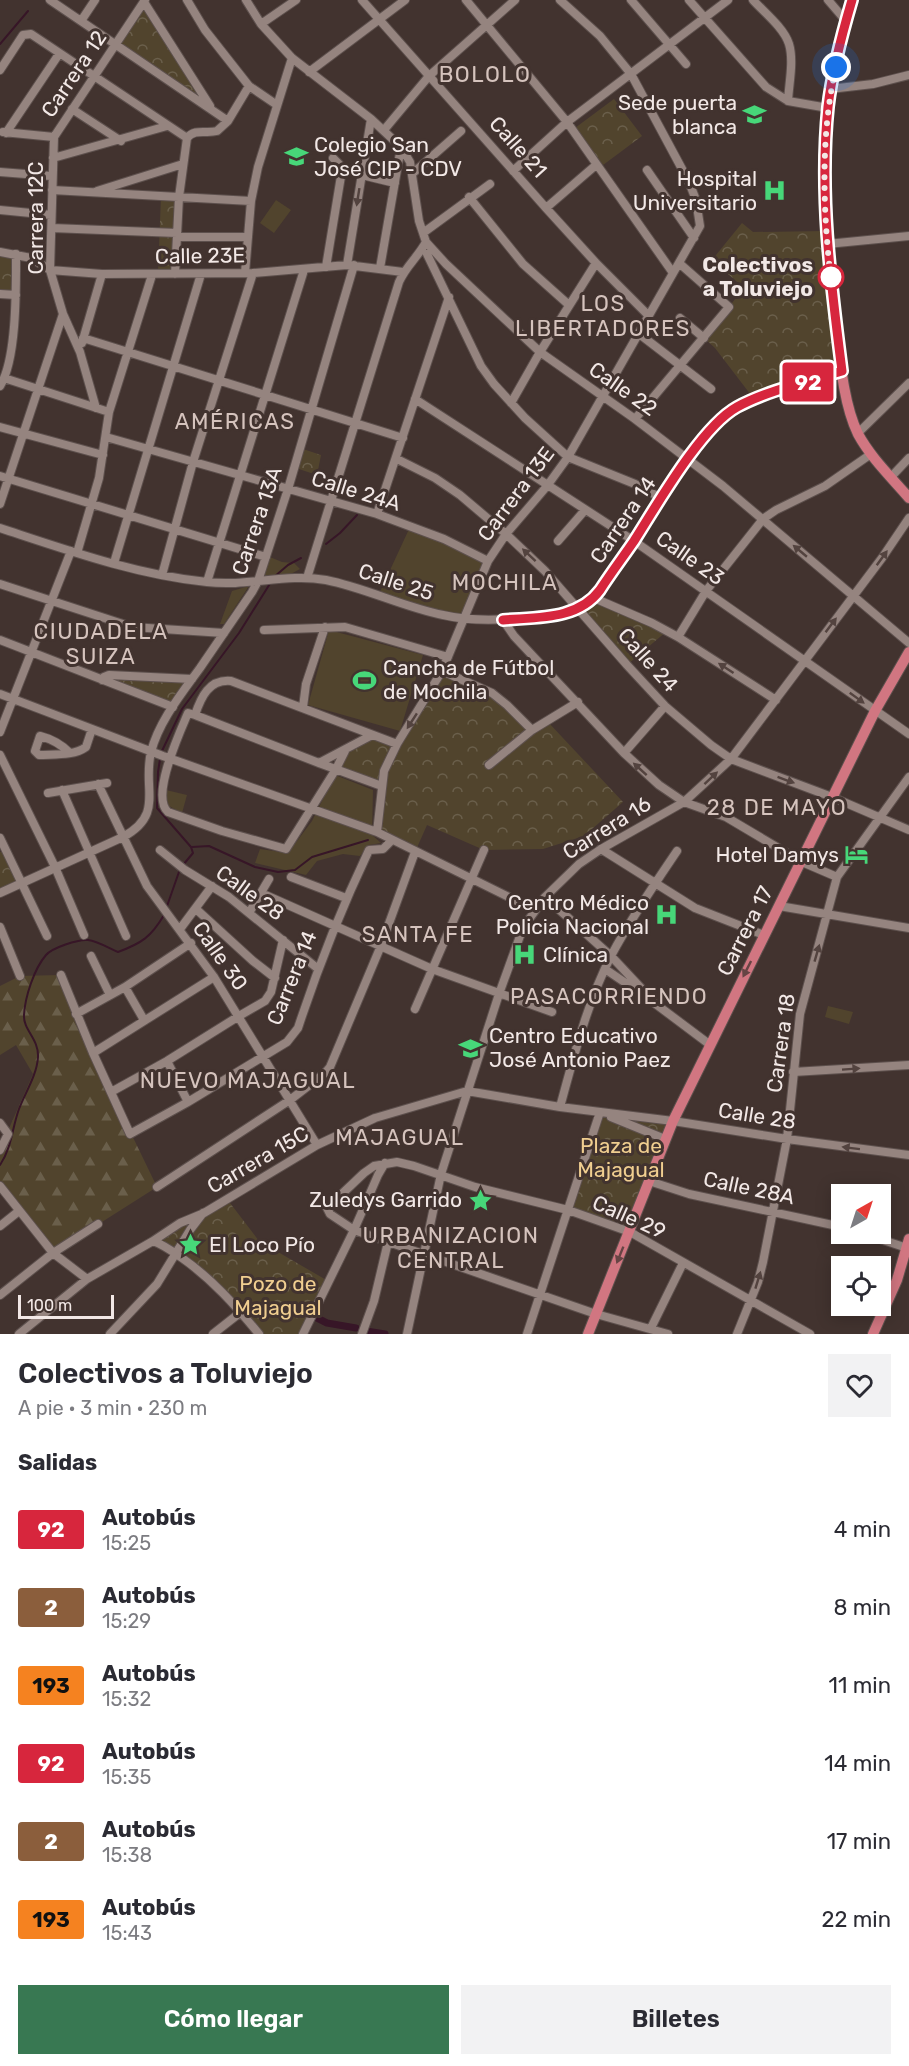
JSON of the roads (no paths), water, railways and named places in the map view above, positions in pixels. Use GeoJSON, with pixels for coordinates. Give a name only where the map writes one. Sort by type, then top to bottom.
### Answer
{"type":"FeatureCollection","features":[{"type":"Feature","properties":{"kind":"main road"},"geometry":{"type":"LineString","coordinates":[[852,0],[830,89],[828,108],[825,157],[827,244],[842,371],[858,433],[871,454],[909,498]]}},
{"type":"Feature","properties":{"kind":"main road","name":"Carrera 17"},"geometry":{"type":"LineString","coordinates":[[588,1334],[630,1233],[665,1139],[709,1044],[802,862],[875,711],[909,652]]}},
{"type":"Feature","properties":{"kind":"main road"},"geometry":{"type":"LineString","coordinates":[[873,1334],[907,1251]]}},
{"type":"Feature","properties":{"kind":"street"},"geometry":{"type":"LineString","coordinates":[[50,0],[228,121]]}},
{"type":"Feature","properties":{"kind":"street"},"geometry":{"type":"LineString","coordinates":[[81,21],[95,0]]}},
{"type":"Feature","properties":{"kind":"street"},"geometry":{"type":"LineString","coordinates":[[187,0],[205,30],[249,86],[276,105]]}},
{"type":"Feature","properties":{"kind":"street","name":"Calle 22"},"geometry":{"type":"LineString","coordinates":[[246,0],[261,24],[292,58],[372,119],[407,155],[413,173],[427,254],[446,264],[540,352],[688,459],[763,519],[909,643]]}},
{"type":"Feature","properties":{"kind":"street"},"geometry":{"type":"LineString","coordinates":[[261,24],[296,0]]}},
{"type":"Feature","properties":{"kind":"street","name":"Calle 21"},"geometry":{"type":"LineString","coordinates":[[362,0],[546,208],[648,315]]}},
{"type":"Feature","properties":{"kind":"street"},"geometry":{"type":"LineString","coordinates":[[309,72],[405,0]]}},
{"type":"Feature","properties":{"kind":"street"},"geometry":{"type":"LineString","coordinates":[[466,0],[567,122],[673,273]]}},
{"type":"Feature","properties":{"kind":"street"},"geometry":{"type":"LineString","coordinates":[[384,130],[429,76],[515,0]]}},
{"type":"Feature","properties":{"kind":"street"},"geometry":{"type":"LineString","coordinates":[[560,0],[600,36],[631,74]]}},
{"type":"Feature","properties":{"kind":"street"},"geometry":{"type":"LineString","coordinates":[[631,0],[686,64]]}},
{"type":"Feature","properties":{"kind":"street"},"geometry":{"type":"LineString","coordinates":[[689,0],[766,87],[788,101],[828,108]]}},
{"type":"Feature","properties":{"kind":"street"},"geometry":{"type":"LineString","coordinates":[[513,171],[567,122],[728,0]]}},
{"type":"Feature","properties":{"kind":"street"},"geometry":{"type":"LineString","coordinates":[[753,0],[788,42],[790,54],[788,101]]}},
{"type":"Feature","properties":{"kind":"street"},"geometry":{"type":"LineString","coordinates":[[828,0],[846,21]]}},
{"type":"Feature","properties":{"kind":"street"},"geometry":{"type":"LineString","coordinates":[[144,1],[212,109]]}},
{"type":"Feature","properties":{"kind":"street","name":"Carrera 12"},"geometry":{"type":"LineString","coordinates":[[54,137],[144,1]]}},
{"type":"Feature","properties":{"kind":"street"},"geometry":{"type":"LineString","coordinates":[[0,70],[23,35],[27,33],[187,138]]}},
{"type":"Feature","properties":{"kind":"street"},"geometry":{"type":"LineString","coordinates":[[3,132],[59,54]]}},
{"type":"Feature","properties":{"kind":"street"},"geometry":{"type":"LineString","coordinates":[[162,574],[249,273],[248,237],[251,201],[258,167],[292,58]]}},
{"type":"Feature","properties":{"kind":"street","name":"Carrera 13E"},"geometry":{"type":"LineString","coordinates":[[377,832],[384,771],[397,744],[442,671],[488,561],[506,534],[547,486],[568,457],[699,226],[696,200],[688,182],[631,74]]}},
{"type":"Feature","properties":{"kind":"street"},"geometry":{"type":"LineString","coordinates":[[830,89],[873,84],[909,75]]}},
{"type":"Feature","properties":{"kind":"street"},"geometry":{"type":"LineString","coordinates":[[175,274],[179,198],[187,138],[196,132],[217,131],[228,121],[249,86]]}},
{"type":"Feature","properties":{"kind":"street"},"geometry":{"type":"LineString","coordinates":[[72,109],[121,141]]}},
{"type":"Feature","properties":{"kind":"street","name":"Carrera 13A"},"geometry":{"type":"LineString","coordinates":[[0,892],[123,837],[142,825],[147,814],[160,755],[159,733],[173,707],[262,580],[266,557],[312,409],[351,265],[362,175],[372,119]]}},
{"type":"Feature","properties":{"kind":"street"},"geometry":{"type":"LineString","coordinates":[[53,159],[167,126]]}},
{"type":"Feature","properties":{"kind":"street"},"geometry":{"type":"LineString","coordinates":[[413,173],[461,131]]}},
{"type":"Feature","properties":{"kind":"street"},"geometry":{"type":"LineString","coordinates":[[3,132],[54,137]]}},
{"type":"Feature","properties":{"kind":"street","name":"Carrera 12C"},"geometry":{"type":"LineString","coordinates":[[54,137],[51,176],[50,270],[63,314],[80,352],[96,408]]}},
{"type":"Feature","properties":{"kind":"street"},"geometry":{"type":"LineString","coordinates":[[380,268],[401,147]]}},
{"type":"Feature","properties":{"kind":"street"},"geometry":{"type":"LineString","coordinates":[[326,267],[342,170],[333,158]]}},
{"type":"Feature","properties":{"kind":"street"},"geometry":{"type":"LineString","coordinates":[[91,193],[183,164]]}},
{"type":"Feature","properties":{"kind":"street"},"geometry":{"type":"LineString","coordinates":[[546,208],[596,165]]}},
{"type":"Feature","properties":{"kind":"street"},"geometry":{"type":"LineString","coordinates":[[647,170],[694,238]]}},
{"type":"Feature","properties":{"kind":"street"},"geometry":{"type":"LineString","coordinates":[[0,172],[51,176]]}},
{"type":"Feature","properties":{"kind":"street"},"geometry":{"type":"LineString","coordinates":[[362,175],[395,183]]}},
{"type":"Feature","properties":{"kind":"street"},"geometry":{"type":"LineString","coordinates":[[423,233],[490,184]]}},
{"type":"Feature","properties":{"kind":"street"},"geometry":{"type":"LineString","coordinates":[[52,190],[251,201]]}},
{"type":"Feature","properties":{"kind":"street"},"geometry":{"type":"LineString","coordinates":[[470,197],[523,264],[569,305]]}},
{"type":"Feature","properties":{"kind":"street"},"geometry":{"type":"LineString","coordinates":[[0,210],[51,215]]}},
{"type":"Feature","properties":{"kind":"street"},"geometry":{"type":"LineString","coordinates":[[52,228],[248,237]]}},
{"type":"Feature","properties":{"kind":"street"},"geometry":{"type":"LineString","coordinates":[[827,244],[909,236]]}},
{"type":"Feature","properties":{"kind":"street"},"geometry":{"type":"LineString","coordinates":[[426,242],[427,254],[481,366],[511,403],[568,457],[635,484],[661,498]]}},
{"type":"Feature","properties":{"kind":"street","name":"Calle 23E"},"geometry":{"type":"LineString","coordinates":[[0,252],[31,258],[50,270],[102,274],[249,273],[351,265],[403,272]]}},
{"type":"Feature","properties":{"kind":"street"},"geometry":{"type":"LineString","coordinates":[[16,254],[16,314],[10,353],[2,382],[38,389],[109,412]]}},
{"type":"Feature","properties":{"kind":"street"},"geometry":{"type":"LineString","coordinates":[[307,578],[403,272],[408,264],[427,254]]}},
{"type":"Feature","properties":{"kind":"street"},"geometry":{"type":"LineString","coordinates":[[511,403],[596,263]]}},
{"type":"Feature","properties":{"kind":"street"},"geometry":{"type":"LineString","coordinates":[[635,419],[729,307],[679,263]]}},
{"type":"Feature","properties":{"kind":"street"},"geometry":{"type":"LineString","coordinates":[[435,271],[440,265],[446,264]]}},
{"type":"Feature","properties":{"kind":"street"},"geometry":{"type":"LineString","coordinates":[[207,582],[304,270]]}},
{"type":"Feature","properties":{"kind":"street"},"geometry":{"type":"LineString","coordinates":[[80,352],[102,274]]}},
{"type":"Feature","properties":{"kind":"street"},"geometry":{"type":"LineString","coordinates":[[114,563],[201,274]]}},
{"type":"Feature","properties":{"kind":"street"},"geometry":{"type":"LineString","coordinates":[[0,732],[92,503],[103,455],[109,412],[152,275]]}},
{"type":"Feature","properties":{"kind":"street"},"geometry":{"type":"LineString","coordinates":[[0,294],[16,295]]}},
{"type":"Feature","properties":{"kind":"street"},"geometry":{"type":"LineString","coordinates":[[377,514],[449,297]]}},
{"type":"Feature","properties":{"kind":"street"},"geometry":{"type":"LineString","coordinates":[[0,504],[4,477],[23,434],[63,314]]}},
{"type":"Feature","properties":{"kind":"street"},"geometry":{"type":"LineString","coordinates":[[680,318],[704,338]]}},
{"type":"Feature","properties":{"kind":"street"},"geometry":{"type":"LineString","coordinates":[[638,333],[711,389]]}},
{"type":"Feature","properties":{"kind":"street"},"geometry":{"type":"LineString","coordinates":[[84,338],[403,438]]}},
{"type":"Feature","properties":{"kind":"street"},"geometry":{"type":"LineString","coordinates":[[0,350],[10,353]]}},
{"type":"Feature","properties":{"kind":"street","name":"Carrera 14"},"geometry":{"type":"LineString","coordinates":[[503,620],[555,615],[579,609],[594,598],[713,426],[736,407],[754,399],[842,371]]}},
{"type":"Feature","properties":{"kind":"street"},"geometry":{"type":"LineString","coordinates":[[858,433],[909,383]]}},
{"type":"Feature","properties":{"kind":"street","name":"Calle 23"},"geometry":{"type":"LineString","coordinates":[[415,399],[634,541],[909,734]]}},
{"type":"Feature","properties":{"kind":"street"},"geometry":{"type":"LineString","coordinates":[[0,427],[103,455]]}},
{"type":"Feature","properties":{"kind":"street","name":"Calle 24A"},"geometry":{"type":"LineString","coordinates":[[106,437],[377,514],[444,538],[488,561]]}},
{"type":"Feature","properties":{"kind":"street"},"geometry":{"type":"LineString","coordinates":[[678,637],[706,591],[763,519],[776,510],[825,486],[871,454]]}},
{"type":"Feature","properties":{"kind":"street"},"geometry":{"type":"LineString","coordinates":[[891,477],[909,458]]}},
{"type":"Feature","properties":{"kind":"street","name":"Calle 24"},"geometry":{"type":"LineString","coordinates":[[397,459],[443,484],[506,534],[545,571],[665,706],[689,729],[731,759],[832,796],[909,830]]}},
{"type":"Feature","properties":{"kind":"street"},"geometry":{"type":"LineString","coordinates":[[4,477],[266,557]]}},
{"type":"Feature","properties":{"kind":"street"},"geometry":{"type":"LineString","coordinates":[[558,541],[585,510]]}},
{"type":"Feature","properties":{"kind":"street","name":"Carrera 16"},"geometry":{"type":"LineString","coordinates":[[407,1334],[441,1174],[499,994],[520,936],[535,910],[579,864],[684,802],[731,759],[854,596],[909,518]]}},
{"type":"Feature","properties":{"kind":"street","name":"Calle 25"},"geometry":{"type":"LineString","coordinates":[[0,528],[74,552],[162,574],[224,584],[307,578],[344,584],[423,610],[463,618],[503,620]]}},
{"type":"Feature","properties":{"kind":"street"},"geometry":{"type":"LineString","coordinates":[[0,584],[132,627],[224,633]]}},
{"type":"Feature","properties":{"kind":"street"},"geometry":{"type":"LineString","coordinates":[[594,598],[678,637],[776,700]]}},
{"type":"Feature","properties":{"kind":"street"},"geometry":{"type":"LineString","coordinates":[[503,620],[514,636],[624,753],[659,785],[684,802],[726,817],[802,862],[837,877]]}},
{"type":"Feature","properties":{"kind":"street"},"geometry":{"type":"LineString","coordinates":[[303,707],[306,684],[325,627]]}},
{"type":"Feature","properties":{"kind":"street"},"geometry":{"type":"LineString","coordinates":[[264,630],[345,627],[448,657]]}},
{"type":"Feature","properties":{"kind":"street"},"geometry":{"type":"LineString","coordinates":[[0,639],[173,707]]}},
{"type":"Feature","properties":{"kind":"street"},"geometry":{"type":"LineString","coordinates":[[442,671],[492,693],[532,730]]}},
{"type":"Feature","properties":{"kind":"street"},"geometry":{"type":"LineString","coordinates":[[102,681],[109,675],[192,679]]}},
{"type":"Feature","properties":{"kind":"street"},"geometry":{"type":"LineString","coordinates":[[195,714],[206,691],[221,680],[231,681],[397,744]]}},
{"type":"Feature","properties":{"kind":"street"},"geometry":{"type":"LineString","coordinates":[[0,694],[160,755],[377,832],[535,910]]}},
{"type":"Feature","properties":{"kind":"street"},"geometry":{"type":"LineString","coordinates":[[489,765],[532,730],[578,702]]}},
{"type":"Feature","properties":{"kind":"street"},"geometry":{"type":"LineString","coordinates":[[624,753],[665,706]]}},
{"type":"Feature","properties":{"kind":"street"},"geometry":{"type":"LineString","coordinates":[[346,749],[336,769],[289,847],[285,850],[212,827],[165,809],[160,755],[188,713],[195,714],[319,763],[336,769],[381,786]]}},
{"type":"Feature","properties":{"kind":"street"},"geometry":{"type":"LineString","coordinates":[[70,753],[83,749],[92,729]]}},
{"type":"Feature","properties":{"kind":"street"},"geometry":{"type":"LineString","coordinates":[[319,763],[372,735]]}},
{"type":"Feature","properties":{"kind":"street"},"geometry":{"type":"LineString","coordinates":[[0,755],[55,867],[84,935]]}},
{"type":"Feature","properties":{"kind":"street","name":"Carrera 18"},"geometry":{"type":"LineString","coordinates":[[736,1334],[751,1301],[763,1262],[787,1139],[800,1014],[837,877],[909,777]]}},
{"type":"Feature","properties":{"kind":"street","name":"Calle 30"},"geometry":{"type":"LineString","coordinates":[[62,790],[102,783],[123,837],[147,886],[214,977],[317,1146]]}},
{"type":"Feature","properties":{"kind":"street"},"geometry":{"type":"LineString","coordinates":[[48,793],[62,790],[126,936]]}},
{"type":"Feature","properties":{"kind":"street"},"geometry":{"type":"LineString","coordinates":[[0,838],[47,936]]}},
{"type":"Feature","properties":{"kind":"street","name":"Carrera 14"},"geometry":{"type":"LineString","coordinates":[[111,1092],[130,1134],[287,1042],[298,1028],[333,927],[369,850],[383,849],[392,840]]}},
{"type":"Feature","properties":{"kind":"street"},"geometry":{"type":"LineString","coordinates":[[415,1009],[484,849]]}},
{"type":"Feature","properties":{"kind":"street"},"geometry":{"type":"LineString","coordinates":[[601,849],[695,908],[764,934]]}},
{"type":"Feature","properties":{"kind":"street","name":"Calle 28"},"geometry":{"type":"LineString","coordinates":[[160,850],[249,913],[317,968]]}},
{"type":"Feature","properties":{"kind":"street"},"geometry":{"type":"LineString","coordinates":[[560,1107],[583,1026],[605,969],[655,883],[677,851]]}},
{"type":"Feature","properties":{"kind":"street"},"geometry":{"type":"LineString","coordinates":[[157,1187],[290,1100],[330,1067],[380,948],[416,852]]}},
{"type":"Feature","properties":{"kind":"street"},"geometry":{"type":"LineString","coordinates":[[291,877],[346,898]]}},
{"type":"Feature","properties":{"kind":"street"},"geometry":{"type":"LineString","coordinates":[[249,913],[269,879]]}},
{"type":"Feature","properties":{"kind":"street"},"geometry":{"type":"LineString","coordinates":[[180,929],[212,886]]}},
{"type":"Feature","properties":{"kind":"street"},"geometry":{"type":"LineString","coordinates":[[261,893],[380,948],[552,1012]]}},
{"type":"Feature","properties":{"kind":"street"},"geometry":{"type":"LineString","coordinates":[[545,897],[611,956],[656,1004]]}},
{"type":"Feature","properties":{"kind":"street"},"geometry":{"type":"LineString","coordinates":[[779,906],[909,928]]}},
{"type":"Feature","properties":{"kind":"street"},"geometry":{"type":"LineString","coordinates":[[196,909],[275,978]]}},
{"type":"Feature","properties":{"kind":"street"},"geometry":{"type":"LineString","coordinates":[[0,927],[20,976]]}},
{"type":"Feature","properties":{"kind":"street"},"geometry":{"type":"LineString","coordinates":[[60,975],[111,1092],[167,1061],[265,1001],[271,992],[283,940]]}},
{"type":"Feature","properties":{"kind":"street"},"geometry":{"type":"LineString","coordinates":[[76,1014],[125,987],[191,943]]}},
{"type":"Feature","properties":{"kind":"street"},"geometry":{"type":"LineString","coordinates":[[91,956],[110,995]]}},
{"type":"Feature","properties":{"kind":"street"},"geometry":{"type":"LineString","coordinates":[[605,969],[709,1044]]}},
{"type":"Feature","properties":{"kind":"street"},"geometry":{"type":"LineString","coordinates":[[93,1053],[214,977]]}},
{"type":"Feature","properties":{"kind":"street"},"geometry":{"type":"LineString","coordinates":[[125,987],[144,1020]]}},
{"type":"Feature","properties":{"kind":"street"},"geometry":{"type":"LineString","coordinates":[[167,1061],[188,1102]]}},
{"type":"Feature","properties":{"kind":"street"},"geometry":{"type":"LineString","coordinates":[[793,1072],[909,1065]]}},
{"type":"Feature","properties":{"kind":"street","name":"Calle 28"},"geometry":{"type":"LineString","coordinates":[[467,1091],[560,1107],[909,1155]]}},
{"type":"Feature","properties":{"kind":"street","name":"Carrera 15C"},"geometry":{"type":"LineString","coordinates":[[153,1241],[180,1223],[204,1213],[317,1146],[375,1118],[467,1091]]}},
{"type":"Feature","properties":{"kind":"street"},"geometry":{"type":"LineString","coordinates":[[527,1334],[600,1112]]}},
{"type":"Feature","properties":{"kind":"street","name":"Calle 28"},"geometry":{"type":"LineString","coordinates":[[600,1112],[665,1139]]}},
{"type":"Feature","properties":{"kind":"street"},"geometry":{"type":"LineString","coordinates":[[0,1123],[8,1134],[0,1150]]}},
{"type":"Feature","properties":{"kind":"street","name":"Calle 29"},"geometry":{"type":"LineString","coordinates":[[385,1163],[397,1162],[441,1174],[475,1187],[568,1210],[630,1233],[810,1334]]}},
{"type":"Feature","properties":{"kind":"street"},"geometry":{"type":"LineString","coordinates":[[385,1163],[374,1166],[364,1173],[329,1204],[327,1208],[330,1214],[354,1230],[596,1314],[668,1334]]}},
{"type":"Feature","properties":{"kind":"street"},"geometry":{"type":"LineString","coordinates":[[303,1334],[385,1163]]}},
{"type":"Feature","properties":{"kind":"street","name":"Calle 28A"},"geometry":{"type":"LineString","coordinates":[[649,1181],[689,1194],[831,1225]]}},
{"type":"Feature","properties":{"kind":"street"},"geometry":{"type":"LineString","coordinates":[[0,1186],[53,1253],[87,1279]]}},
{"type":"Feature","properties":{"kind":"street"},"geometry":{"type":"LineString","coordinates":[[0,1226],[19,1211]]}},
{"type":"Feature","properties":{"kind":"street","name":"Carrera 15C"},"geometry":{"type":"LineString","coordinates":[[110,1334],[157,1284],[187,1235],[204,1213]]}},
{"type":"Feature","properties":{"kind":"street"},"geometry":{"type":"LineString","coordinates":[[180,1223],[187,1235]]}},
{"type":"Feature","properties":{"kind":"street"},"geometry":{"type":"LineString","coordinates":[[0,1295],[53,1253],[98,1224]]}},
{"type":"Feature","properties":{"kind":"street"},"geometry":{"type":"LineString","coordinates":[[19,1334],[87,1279],[153,1241],[177,1254],[206,1275],[259,1334]]}},
{"type":"Feature","properties":{"kind":"street"},"geometry":{"type":"LineString","coordinates":[[362,1334],[374,1301],[388,1242]]}},
{"type":"Feature","properties":{"kind":"street"},"geometry":{"type":"LineString","coordinates":[[890,1244],[907,1251]]}},
{"type":"Feature","properties":{"kind":"street"},"geometry":{"type":"LineString","coordinates":[[651,1328],[683,1263]]}},
{"type":"Feature","properties":{"kind":"street"},"geometry":{"type":"LineString","coordinates":[[213,1334],[241,1312]]}},
{"type":"Feature","properties":{"kind":"waterway"},"geometry":{"type":"LineString","coordinates":[[0,44],[28,11]]}},
{"type":"Feature","properties":{"kind":"waterway"},"geometry":{"type":"LineString","coordinates":[[326,544],[357,515]]}},
{"type":"Feature","properties":{"kind":"waterway"},"geometry":{"type":"LineString","coordinates":[[274,577],[301,558]]}},
{"type":"Feature","properties":{"kind":"waterway"},"geometry":{"type":"LineString","coordinates":[[161,753],[182,709],[239,633],[271,582]]}},
{"type":"Feature","properties":{"kind":"waterway"},"geometry":{"type":"LineString","coordinates":[[160,759],[157,808],[191,847],[193,853],[183,865]]}},
{"type":"Feature","properties":{"kind":"waterway"},"geometry":{"type":"LineString","coordinates":[[192,847],[209,846],[255,867],[278,872],[295,870],[312,857],[368,840]]}},
{"type":"Feature","properties":{"kind":"waterway"},"geometry":{"type":"LineString","coordinates":[[166,909],[180,869]]}},
{"type":"Feature","properties":{"kind":"waterway"},"geometry":{"type":"LineString","coordinates":[[0,1165],[37,1064],[38,1051],[24,1020],[24,1015],[31,984],[42,961],[54,950],[72,942],[84,940],[118,952],[145,938],[155,929],[164,915]]}},
{"type":"Feature","properties":{"kind":"waterway"},"geometry":{"type":"LineString","coordinates":[[315,1317],[327,1323],[356,1328]]}},
{"type":"Feature","properties":{"kind":"waterway"},"geometry":{"type":"LineString","coordinates":[[366,1331],[385,1334]]}},
{"type":"Feature","properties":{"kind":"place","name":"Sede puerta blanca"},"geometry":{"type":"Point","coordinates":[755,115]}},
{"type":"Feature","properties":{"kind":"place","name":"Colegio San José CIP - CDV"},"geometry":{"type":"Point","coordinates":[296,157]}},
{"type":"Feature","properties":{"kind":"place","name":"Hospital Universitario"},"geometry":{"type":"Point","coordinates":[775,191]}},
{"type":"Feature","properties":{"kind":"place","name":"Colectivos a Toluviejo"},"geometry":{"type":"Point","coordinates":[831,277]}},
{"type":"Feature","properties":{"kind":"place","name":"Cancha de Fútbol de Mochila"},"geometry":{"type":"Point","coordinates":[365,680]}},
{"type":"Feature","properties":{"kind":"place","name":"Hotel Damys"},"geometry":{"type":"Point","coordinates":[857,855]}},
{"type":"Feature","properties":{"kind":"place","name":"Centro Médico Policia Nacional"},"geometry":{"type":"Point","coordinates":[667,915]}},
{"type":"Feature","properties":{"kind":"place","name":"Clínica"},"geometry":{"type":"Point","coordinates":[525,955]}},
{"type":"Feature","properties":{"kind":"place","name":"Centro Educativo José Antonio Paez"},"geometry":{"type":"Point","coordinates":[471,1048]}},
{"type":"Feature","properties":{"kind":"place","name":"Zuledys Garrido"},"geometry":{"type":"Point","coordinates":[480,1200]}},
{"type":"Feature","properties":{"kind":"place","name":"El Loco Pío"},"geometry":{"type":"Point","coordinates":[191,1245]}},
{"type":"Feature","properties":{"kind":"district","name":"BOLOLO"},"geometry":{"type":"Point","coordinates":[485,74]}},
{"type":"Feature","properties":{"kind":"district","name":"LOS LIBERTADORES"},"geometry":{"type":"Point","coordinates":[603,316]}},
{"type":"Feature","properties":{"kind":"district","name":"AMÉRICAS"},"geometry":{"type":"Point","coordinates":[235,421]}},
{"type":"Feature","properties":{"kind":"district","name":"MOCHILA"},"geometry":{"type":"Point","coordinates":[505,582]}},
{"type":"Feature","properties":{"kind":"district","name":"CIUDADELA SUIZA"},"geometry":{"type":"Point","coordinates":[101,644]}},
{"type":"Feature","properties":{"kind":"district","name":"28 DE MAYO"},"geometry":{"type":"Point","coordinates":[777,807]}},
{"type":"Feature","properties":{"kind":"district","name":"SANTA FE"},"geometry":{"type":"Point","coordinates":[418,934]}},
{"type":"Feature","properties":{"kind":"district","name":"PASACORRIENDO"},"geometry":{"type":"Point","coordinates":[609,996]}},
{"type":"Feature","properties":{"kind":"district","name":"NUEVO MAJAGUAL"},"geometry":{"type":"Point","coordinates":[248,1080]}},
{"type":"Feature","properties":{"kind":"district","name":"MAJAGUAL"},"geometry":{"type":"Point","coordinates":[400,1137]}},
{"type":"Feature","properties":{"kind":"district","name":"URBANIZACION CENTRAL"},"geometry":{"type":"Point","coordinates":[451,1248]}},
{"type":"Feature","properties":{"kind":"park label","name":"Plaza de Majagual"},"geometry":{"type":"Point","coordinates":[621,1158]}},
{"type":"Feature","properties":{"kind":"park label","name":"Pozo de Majagual"},"geometry":{"type":"Point","coordinates":[278,1296]}}]}
